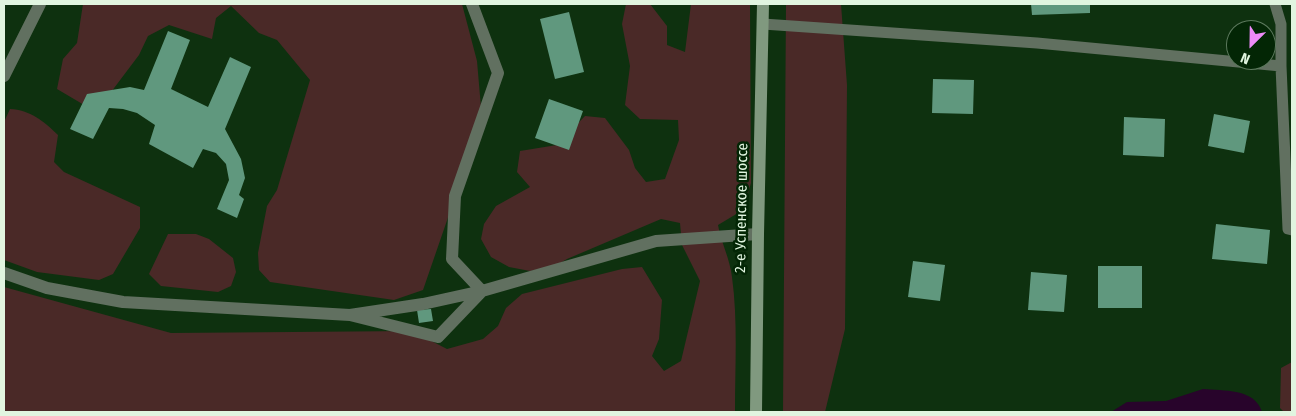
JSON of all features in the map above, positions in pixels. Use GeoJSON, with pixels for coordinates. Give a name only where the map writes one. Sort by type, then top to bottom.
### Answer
{"type":"FeatureCollection","features":[{"type":"Feature","properties":{"kind":"main road","name":"2-е Успенское шоссе"},"geometry":{"type":"LineString","coordinates":[[756,412],[763,4]]}},
{"type":"Feature","properties":{"kind":"street"},"geometry":{"type":"LineString","coordinates":[[4,76],[40,4]]}},
{"type":"Feature","properties":{"kind":"street"},"geometry":{"type":"LineString","coordinates":[[472,4],[498,73],[455,196],[452,259],[482,291]]}},
{"type":"Feature","properties":{"kind":"street"},"geometry":{"type":"LineString","coordinates":[[350,315],[423,304],[482,291],[656,241],[758,234]]}},
{"type":"Feature","properties":{"kind":"street"},"geometry":{"type":"LineString","coordinates":[[4,273],[47,288],[123,302],[350,315],[438,337],[482,291]]}},
{"type":"Feature","properties":{"kind":"lane"},"geometry":{"type":"LineString","coordinates":[[1275,4],[1281,24],[1288,229],[1292,230]]}},
{"type":"Feature","properties":{"kind":"lane"},"geometry":{"type":"LineString","coordinates":[[763,24],[998,40],[1281,66]]}},
{"type":"Feature","properties":{"kind":"shaded area"},"geometry":{"type":"Polygon","coordinates":[[[83,4],[462,4],[477,61],[482,119],[423,290],[394,300],[270,282],[259,270],[258,253],[267,206],[277,190],[310,80],[277,40],[259,33],[231,6],[216,18],[212,39],[169,25],[148,36],[139,55],[96,112],[57,89],[63,59],[77,43],[83,4]]]}},
{"type":"Feature","properties":{"kind":"shaded area"},"geometry":{"type":"Polygon","coordinates":[[[626,4],[650,4],[667,26],[667,45],[685,52],[691,4],[750,4],[751,183],[743,210],[718,225],[731,270],[734,294],[736,327],[735,412],[4,412],[4,287],[171,333],[412,331],[447,349],[483,339],[498,326],[506,308],[522,294],[622,269],[642,267],[662,300],[659,339],[652,356],[664,371],[681,361],[700,281],[682,245],[680,223],[661,219],[567,259],[550,269],[530,271],[509,267],[491,257],[481,239],[484,224],[496,206],[530,187],[517,172],[520,151],[557,145],[585,116],[605,118],[629,150],[635,168],[646,182],[665,179],[679,140],[678,120],[640,119],[625,105],[630,66],[622,24],[626,4]]]}},
{"type":"Feature","properties":{"kind":"shaded area"},"geometry":{"type":"Polygon","coordinates":[[[786,4],[841,4],[847,85],[845,329],[825,412],[783,412],[786,4]]]}},
{"type":"Feature","properties":{"kind":"shaded area"},"geometry":{"type":"Polygon","coordinates":[[[10,109],[36,117],[58,135],[54,162],[64,172],[140,207],[140,228],[113,274],[99,280],[37,272],[4,260],[4,122],[10,109]]]}},
{"type":"Feature","properties":{"kind":"shaded area"},"geometry":{"type":"Polygon","coordinates":[[[168,234],[196,234],[209,239],[233,258],[236,272],[231,286],[218,292],[161,286],[149,274],[168,234]]]}},
{"type":"Feature","properties":{"kind":"shaded area"},"geometry":{"type":"Polygon","coordinates":[[[1292,362],[1292,412],[1284,412],[1280,408],[1281,368],[1292,362]]]}},
{"type":"Feature","properties":{"kind":"shaded area"},"geometry":{"type":"Polygon","coordinates":[[[1203,389],[1237,392],[1246,395],[1258,404],[1262,412],[1111,412],[1127,402],[1166,401],[1203,389]]]}},
{"type":"Feature","properties":{"kind":"building"},"geometry":{"type":"Polygon","coordinates":[[[1031,4],[1090,4],[1090,13],[1032,15],[1031,4]]]}},
{"type":"Feature","properties":{"kind":"building"},"geometry":{"type":"Polygon","coordinates":[[[569,12],[584,72],[555,79],[540,19],[569,12]]]}},
{"type":"Feature","properties":{"kind":"building"},"geometry":{"type":"Polygon","coordinates":[[[168,31],[190,40],[171,89],[208,107],[230,57],[251,67],[225,129],[241,159],[245,178],[239,195],[244,199],[237,218],[217,209],[229,180],[226,164],[216,153],[203,149],[193,168],[149,144],[155,125],[137,113],[123,109],[109,108],[93,139],[70,129],[87,94],[130,87],[144,90],[168,31]]]}},
{"type":"Feature","properties":{"kind":"building"},"geometry":{"type":"Polygon","coordinates":[[[933,79],[974,80],[973,114],[932,113],[933,79]]]}},
{"type":"Feature","properties":{"kind":"building"},"geometry":{"type":"Polygon","coordinates":[[[549,99],[583,111],[569,150],[535,138],[549,99]]]}},
{"type":"Feature","properties":{"kind":"building"},"geometry":{"type":"Polygon","coordinates":[[[1214,114],[1250,121],[1244,153],[1208,146],[1214,114]]]}},
{"type":"Feature","properties":{"kind":"building"},"geometry":{"type":"Polygon","coordinates":[[[1124,117],[1165,119],[1164,157],[1123,155],[1124,117]]]}},
{"type":"Feature","properties":{"kind":"building"},"geometry":{"type":"Polygon","coordinates":[[[1216,224],[1270,230],[1267,264],[1212,259],[1216,224]]]}},
{"type":"Feature","properties":{"kind":"building"},"geometry":{"type":"Polygon","coordinates":[[[913,261],[945,265],[940,301],[908,297],[913,261]]]}},
{"type":"Feature","properties":{"kind":"building"},"geometry":{"type":"Polygon","coordinates":[[[1098,266],[1142,266],[1142,308],[1098,308],[1098,266]]]}},
{"type":"Feature","properties":{"kind":"building"},"geometry":{"type":"Polygon","coordinates":[[[1031,272],[1067,275],[1064,312],[1028,310],[1031,272]]]}},
{"type":"Feature","properties":{"kind":"building"},"geometry":{"type":"Polygon","coordinates":[[[431,309],[433,321],[419,323],[417,310],[431,309]]]}}]}
